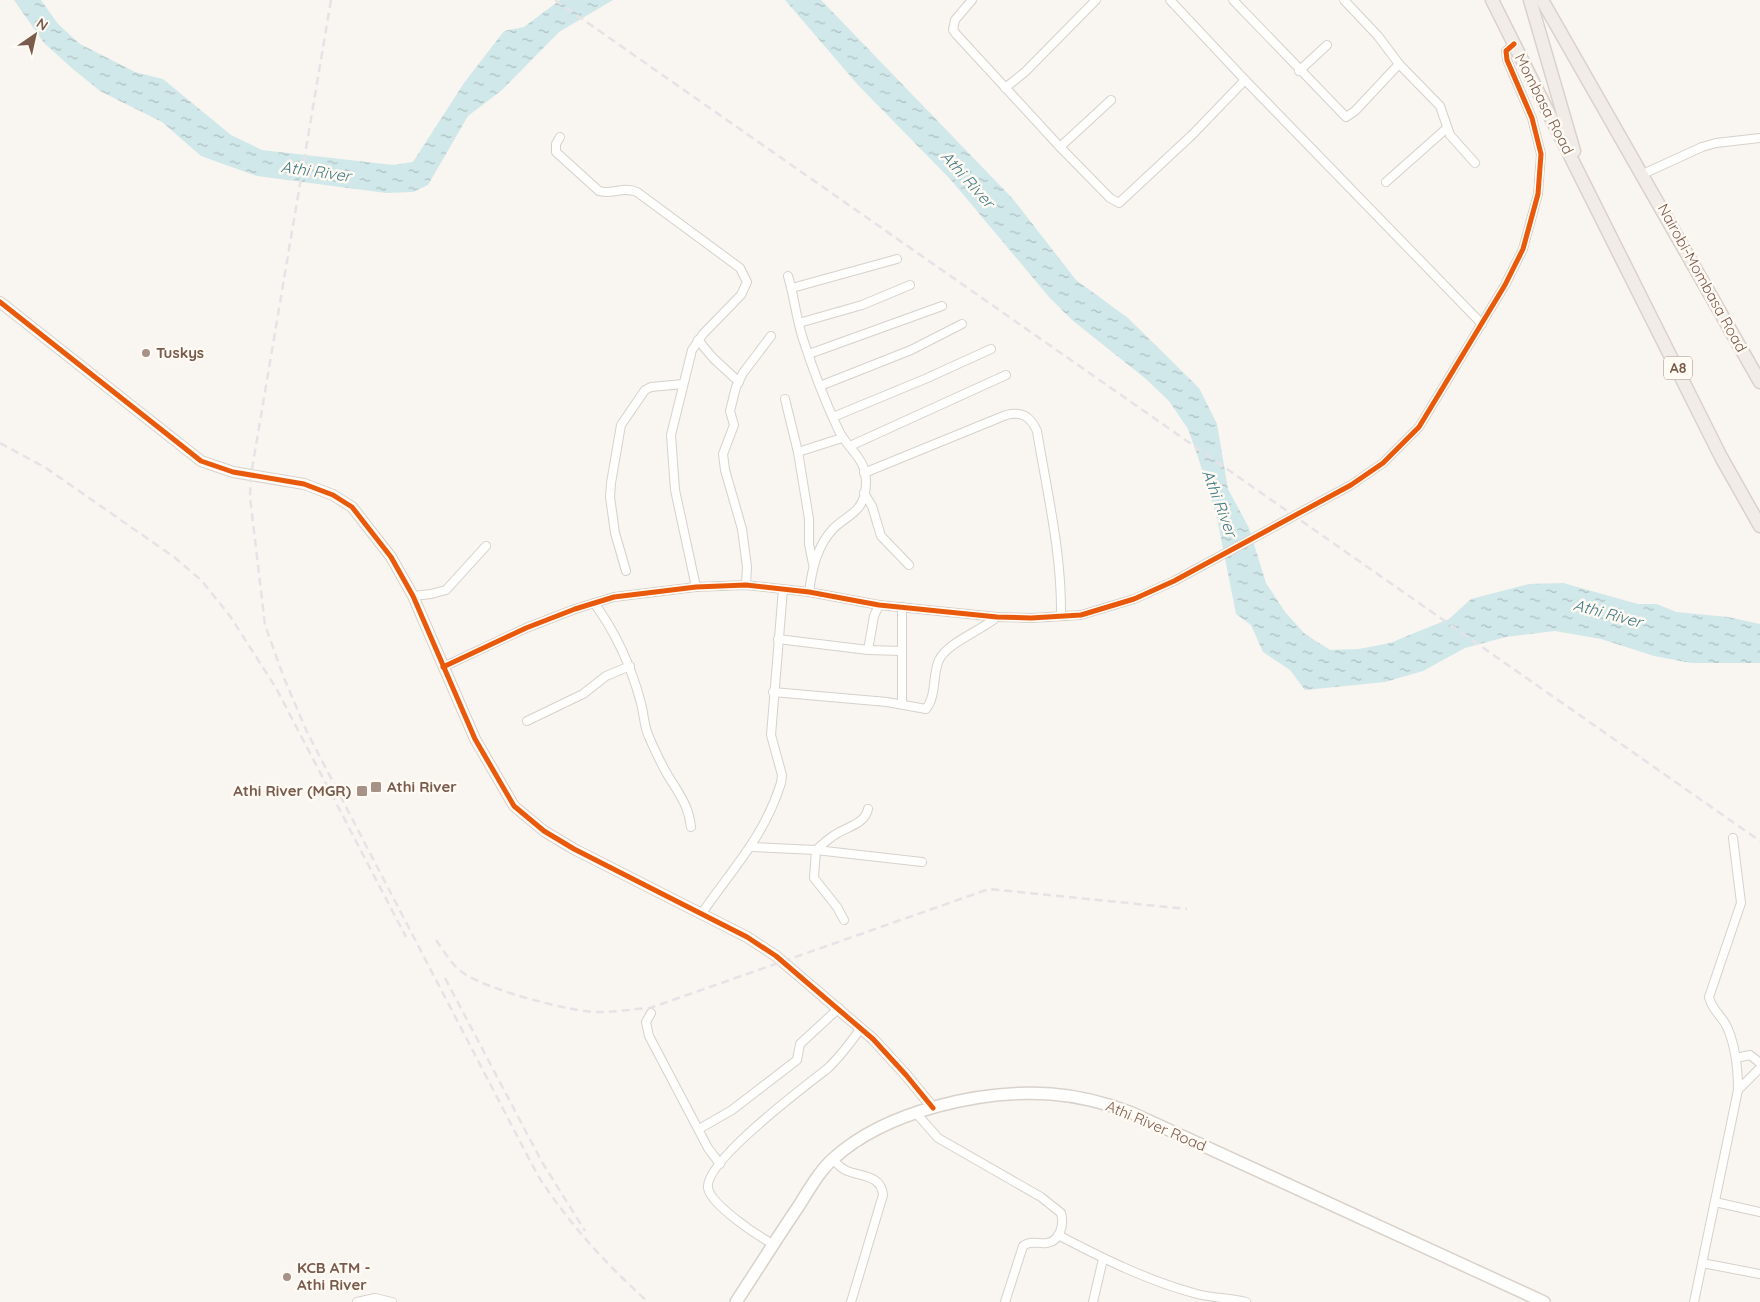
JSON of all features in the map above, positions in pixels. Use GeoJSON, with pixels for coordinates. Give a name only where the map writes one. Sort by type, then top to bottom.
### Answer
{"type":"FeatureCollection","features":[{"type":"Feature","properties":{"kind":"highway","name":"Mombasa Road"},"geometry":{"type":"LineString","coordinates":[[1492,0],[1721,456],[1760,526]]}},
{"type":"Feature","properties":{"kind":"highway"},"geometry":{"type":"LineString","coordinates":[[1530,0],[1582,181]]}},
{"type":"Feature","properties":{"kind":"highway"},"geometry":{"type":"LineString","coordinates":[[1542,0],[1643,174]]}},
{"type":"Feature","properties":{"kind":"highway","name":"Nairobi-Mombasa Road"},"geometry":{"type":"LineString","coordinates":[[1643,174],[1760,382]]}},
{"type":"Feature","properties":{"kind":"main road","name":"Athi River Road"},"geometry":{"type":"LineString","coordinates":[[736,1302],[773,1244],[832,1159],[852,1143],[887,1125],[933,1108],[988,1097],[1033,1094],[1070,1096],[1113,1106],[1544,1302]]}},
{"type":"Feature","properties":{"kind":"street"},"geometry":{"type":"LineString","coordinates":[[972,0],[955,20],[953,30],[1060,147],[1115,202],[1122,202],[1245,80]]}},
{"type":"Feature","properties":{"kind":"street"},"geometry":{"type":"LineString","coordinates":[[1005,88],[1025,72],[1096,0]]}},
{"type":"Feature","properties":{"kind":"street"},"geometry":{"type":"LineString","coordinates":[[1170,0],[1482,324]]}},
{"type":"Feature","properties":{"kind":"street"},"geometry":{"type":"LineString","coordinates":[[1233,0],[1299,71],[1346,117],[1355,111],[1399,64]]}},
{"type":"Feature","properties":{"kind":"street"},"geometry":{"type":"LineString","coordinates":[[1344,0],[1387,47],[1399,64],[1440,106],[1447,128],[1475,163]]}},
{"type":"Feature","properties":{"kind":"street"},"geometry":{"type":"LineString","coordinates":[[443,667],[526,628],[614,596],[696,587],[746,585],[809,592],[879,605],[997,617],[1031,618],[1081,615],[1134,599],[1174,581],[1351,485],[1383,463],[1419,427],[1482,324],[1515,267],[1523,249],[1540,176],[1541,154],[1532,118],[1507,60],[1506,51],[1514,44]]}},
{"type":"Feature","properties":{"kind":"street"},"geometry":{"type":"LineString","coordinates":[[1299,71],[1327,45]]}},
{"type":"Feature","properties":{"kind":"street"},"geometry":{"type":"LineString","coordinates":[[1060,147],[1111,100]]}},
{"type":"Feature","properties":{"kind":"street"},"geometry":{"type":"LineString","coordinates":[[1386,182],[1447,128]]}},
{"type":"Feature","properties":{"kind":"street"},"geometry":{"type":"LineString","coordinates":[[560,137],[555,148],[556,152],[599,191],[605,193],[627,189],[637,192],[744,273],[747,282],[741,295],[698,340],[690,356],[672,422],[671,451],[675,490],[696,587]]}},
{"type":"Feature","properties":{"kind":"street"},"geometry":{"type":"LineString","coordinates":[[1643,174],[1702,147],[1716,143],[1760,138]]}},
{"type":"Feature","properties":{"kind":"street"},"geometry":{"type":"LineString","coordinates":[[792,288],[897,258]]}},
{"type":"Feature","properties":{"kind":"street"},"geometry":{"type":"LineString","coordinates":[[788,276],[799,323],[820,386],[842,438],[859,457],[864,473],[864,493],[856,512],[832,530],[824,541],[814,565],[809,592]]}},
{"type":"Feature","properties":{"kind":"street"},"geometry":{"type":"LineString","coordinates":[[799,323],[862,305],[910,285]]}},
{"type":"Feature","properties":{"kind":"street"},"geometry":{"type":"LineString","coordinates":[[0,302],[201,461],[233,472],[304,484],[342,500],[364,520],[377,537],[413,596],[475,739],[514,806],[544,831],[574,849],[747,936],[776,956],[861,1028],[906,1075],[933,1108]]}},
{"type":"Feature","properties":{"kind":"street"},"geometry":{"type":"LineString","coordinates":[[809,354],[942,306]]}},
{"type":"Feature","properties":{"kind":"street"},"geometry":{"type":"LineString","coordinates":[[820,386],[911,350],[962,324]]}},
{"type":"Feature","properties":{"kind":"street"},"geometry":{"type":"LineString","coordinates":[[746,585],[747,567],[742,529],[723,459],[734,425],[730,407],[739,382],[771,336]]}},
{"type":"Feature","properties":{"kind":"street"},"geometry":{"type":"LineString","coordinates":[[698,340],[713,358],[739,382]]}},
{"type":"Feature","properties":{"kind":"street"},"geometry":{"type":"LineString","coordinates":[[833,417],[925,380],[992,349]]}},
{"type":"Feature","properties":{"kind":"street"},"geometry":{"type":"LineString","coordinates":[[850,446],[1006,375]]}},
{"type":"Feature","properties":{"kind":"street"},"geometry":{"type":"LineString","coordinates":[[626,571],[615,533],[610,497],[621,425],[646,390],[651,387],[683,384]]}},
{"type":"Feature","properties":{"kind":"street"},"geometry":{"type":"LineString","coordinates":[[785,398],[798,452],[808,513],[809,544],[814,565]]}},
{"type":"Feature","properties":{"kind":"street"},"geometry":{"type":"LineString","coordinates":[[864,473],[1006,415],[1017,413],[1028,417],[1037,431],[1050,508],[1061,581],[1061,616]]}},
{"type":"Feature","properties":{"kind":"street"},"geometry":{"type":"LineString","coordinates":[[798,452],[842,438]]}},
{"type":"Feature","properties":{"kind":"street"},"geometry":{"type":"LineString","coordinates":[[864,493],[872,506],[882,536],[909,565]]}},
{"type":"Feature","properties":{"kind":"street"},"geometry":{"type":"LineString","coordinates":[[413,596],[446,590],[486,546]]}},
{"type":"Feature","properties":{"kind":"street"},"geometry":{"type":"LineString","coordinates":[[702,913],[725,880],[752,847],[770,812],[782,778],[771,735],[773,692],[783,589]]}},
{"type":"Feature","properties":{"kind":"street"},"geometry":{"type":"LineString","coordinates":[[594,603],[616,634],[630,666],[648,734],[673,785],[686,804],[691,827]]}},
{"type":"Feature","properties":{"kind":"street"},"geometry":{"type":"LineString","coordinates":[[868,650],[874,616],[879,605]]}},
{"type":"Feature","properties":{"kind":"street"},"geometry":{"type":"LineString","coordinates":[[902,607],[902,704]]}},
{"type":"Feature","properties":{"kind":"street"},"geometry":{"type":"LineString","coordinates":[[773,692],[902,704],[926,709],[931,700],[940,658],[955,644],[997,617]]}},
{"type":"Feature","properties":{"kind":"street"},"geometry":{"type":"LineString","coordinates":[[778,640],[868,650],[902,651]]}},
{"type":"Feature","properties":{"kind":"street"},"geometry":{"type":"LineString","coordinates":[[527,721],[583,694],[606,676],[630,666]]}},
{"type":"Feature","properties":{"kind":"street"},"geometry":{"type":"LineString","coordinates":[[844,920],[837,907],[814,878],[816,850],[837,833],[860,822],[867,816],[868,810]]}},
{"type":"Feature","properties":{"kind":"street"},"geometry":{"type":"LineString","coordinates":[[1694,1302],[1738,1090],[1736,1058],[1726,1025],[1711,1005],[1709,997],[1741,903],[1733,838]]}},
{"type":"Feature","properties":{"kind":"street"},"geometry":{"type":"LineString","coordinates":[[752,847],[816,850],[922,862]]}},
{"type":"Feature","properties":{"kind":"street"},"geometry":{"type":"LineString","coordinates":[[699,1129],[732,1110],[797,1060],[800,1044],[839,1008]]}},
{"type":"Feature","properties":{"kind":"street"},"geometry":{"type":"LineString","coordinates":[[651,1013],[646,1022],[649,1036],[708,1148],[720,1164]]}},
{"type":"Feature","properties":{"kind":"street"},"geometry":{"type":"LineString","coordinates":[[773,1244],[754,1233],[710,1192],[709,1181],[720,1164],[738,1144],[797,1091],[827,1068],[861,1028]]}},
{"type":"Feature","properties":{"kind":"street"},"geometry":{"type":"LineString","coordinates":[[1736,1058],[1750,1055],[1760,1063]]}},
{"type":"Feature","properties":{"kind":"street"},"geometry":{"type":"LineString","coordinates":[[1738,1090],[1760,1068]]}},
{"type":"Feature","properties":{"kind":"street"},"geometry":{"type":"LineString","coordinates":[[916,1113],[938,1138],[1061,1212],[1063,1223],[1058,1235],[1052,1242],[1032,1242],[1023,1246],[1005,1302]]}},
{"type":"Feature","properties":{"kind":"street"},"geometry":{"type":"LineString","coordinates":[[832,1159],[848,1171],[875,1180],[883,1188],[883,1195],[851,1302]]}},
{"type":"Feature","properties":{"kind":"street"},"geometry":{"type":"LineString","coordinates":[[1715,1202],[1760,1212]]}},
{"type":"Feature","properties":{"kind":"street"},"geometry":{"type":"LineString","coordinates":[[1058,1235],[1103,1259],[1196,1294],[1246,1302]]}},
{"type":"Feature","properties":{"kind":"street"},"geometry":{"type":"LineString","coordinates":[[1093,1302],[1103,1259]]}},
{"type":"Feature","properties":{"kind":"street"},"geometry":{"type":"LineString","coordinates":[[1702,1264],[1760,1274]]}},
{"type":"Feature","properties":{"kind":"street"},"geometry":{"type":"LineString","coordinates":[[357,1302],[375,1298],[392,1302]]}},
{"type":"Feature","properties":{"kind":"water"},"geometry":{"type":"Polygon","coordinates":[[[14,0],[41,0],[58,24],[80,44],[135,72],[163,79],[231,135],[262,150],[393,165],[413,162],[464,83],[504,31],[524,27],[560,0],[613,0],[559,32],[502,90],[468,116],[428,185],[413,192],[386,193],[257,176],[201,156],[162,122],[100,91],[73,69],[44,43],[14,0]]]}},
{"type":"Feature","properties":{"kind":"water"},"geometry":{"type":"Polygon","coordinates":[[[785,0],[821,0],[1013,199],[1076,280],[1128,318],[1199,388],[1217,424],[1228,489],[1249,528],[1266,583],[1285,612],[1305,634],[1330,650],[1359,649],[1390,643],[1449,619],[1471,599],[1529,584],[1563,583],[1638,604],[1657,604],[1676,612],[1728,617],[1760,624],[1760,663],[1691,663],[1654,656],[1601,639],[1555,631],[1506,637],[1465,648],[1423,671],[1385,682],[1305,690],[1290,670],[1263,652],[1251,625],[1236,614],[1217,518],[1198,457],[1188,429],[1169,401],[1146,379],[1072,320],[1049,297],[951,180],[858,85],[785,0]]]}},
{"type":"Feature","properties":{"kind":"railway"},"geometry":{"type":"LineString","coordinates":[[331,0],[251,475],[250,497],[265,625],[284,678],[307,732],[538,1176],[589,1243],[648,1302]]}},
{"type":"Feature","properties":{"kind":"railway"},"geometry":{"type":"LineString","coordinates":[[555,0],[1760,841]]}},
{"type":"Feature","properties":{"kind":"railway"},"geometry":{"type":"LineString","coordinates":[[0,443],[46,468],[174,557],[201,580],[230,616],[276,688],[406,937]]}},
{"type":"Feature","properties":{"kind":"railway"},"geometry":{"type":"LineString","coordinates":[[436,940],[458,969],[473,979],[489,986],[529,999],[570,1009],[606,1012],[650,1008],[989,889],[1187,909]]}},
{"type":"Feature","properties":{"kind":"railway"},"geometry":{"type":"LineString","coordinates":[[445,978],[542,1162],[585,1231]]}},
{"type":"Feature","properties":{"kind":"cycle path"},"geometry":{"type":"LineString","coordinates":[[443,667],[526,628],[575,609],[614,597],[696,587],[746,585],[809,592],[879,605],[997,617],[1031,618],[1081,615],[1134,599],[1174,581],[1351,485],[1383,463],[1419,427],[1505,285],[1523,249],[1538,194],[1541,154],[1532,118],[1507,60],[1506,51],[1514,44]]}},
{"type":"Feature","properties":{"kind":"cycle path"},"geometry":{"type":"LineString","coordinates":[[0,302],[201,461],[233,472],[304,484],[333,495],[352,507],[391,557],[413,596],[475,739],[514,806],[544,831],[574,849],[747,937],[776,956],[873,1039],[933,1108]]}},
{"type":"Feature","properties":{"kind":"place","name":"Tuskys"},"geometry":{"type":"Point","coordinates":[146,353]}},
{"type":"Feature","properties":{"kind":"place","name":"Athi River"},"geometry":{"type":"Point","coordinates":[376,787]}},
{"type":"Feature","properties":{"kind":"place","name":"Athi River (MGR)"},"geometry":{"type":"Point","coordinates":[362,791]}},
{"type":"Feature","properties":{"kind":"place","name":"KCB ATM - Athi River"},"geometry":{"type":"Point","coordinates":[287,1277]}}]}
